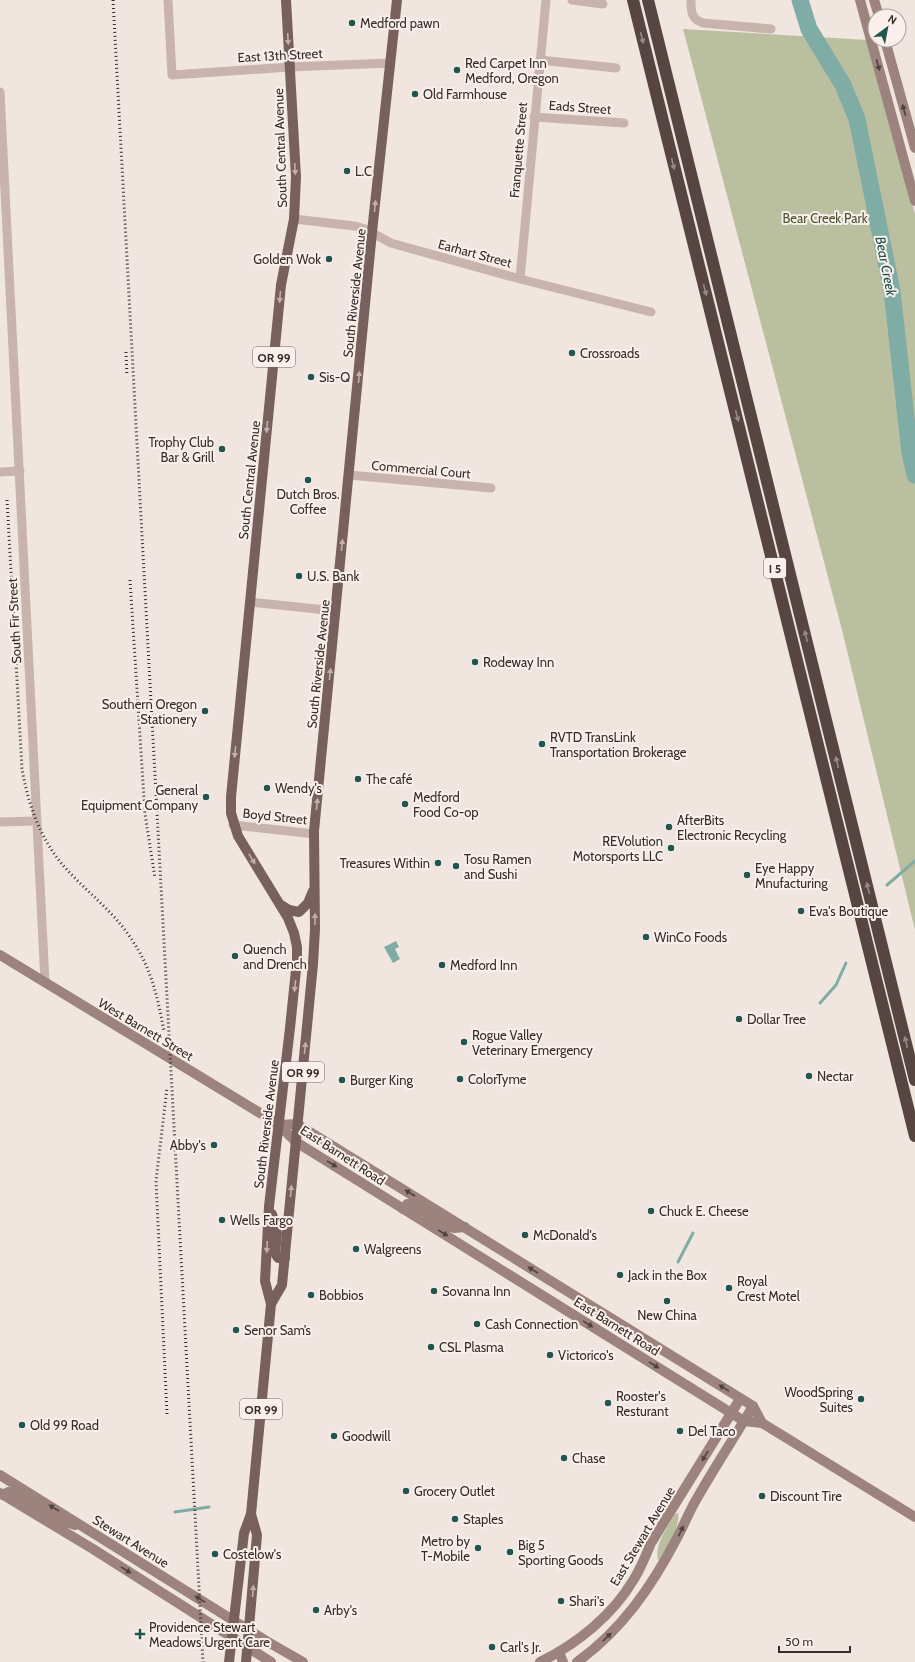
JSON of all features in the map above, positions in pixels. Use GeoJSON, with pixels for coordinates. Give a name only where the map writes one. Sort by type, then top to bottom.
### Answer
{"type":"FeatureCollection","features":[{"type":"Feature","properties":{"kind":"highway","name":"I 5"},"geometry":{"type":"LineString","coordinates":[[633,0],[915,1136]]}},
{"type":"Feature","properties":{"kind":"highway","name":"I 5"},"geometry":{"type":"LineString","coordinates":[[648,0],[915,1080]]}},
{"type":"Feature","properties":{"kind":"main road","name":"South Central Avenue"},"geometry":{"type":"LineString","coordinates":[[286,0],[296,177],[294,219],[281,286],[231,797],[231,813],[233,825],[238,836],[281,905],[294,933],[296,947]]}},
{"type":"Feature","properties":{"kind":"main road","name":"South Riverside Avenue"},"geometry":{"type":"LineString","coordinates":[[271,1304],[282,1286],[296,1142],[313,964],[315,929],[314,834],[372,232],[397,0]]}},
{"type":"Feature","properties":{"kind":"main road"},"geometry":{"type":"LineString","coordinates":[[860,0],[915,201]]}},
{"type":"Feature","properties":{"kind":"main road"},"geometry":{"type":"LineString","coordinates":[[887,48],[915,148]]}},
{"type":"Feature","properties":{"kind":"main road"},"geometry":{"type":"LineString","coordinates":[[281,905],[289,910],[299,912],[308,903],[315,885]]}},
{"type":"Feature","properties":{"kind":"main road","name":"South Riverside Avenue"},"geometry":{"type":"LineString","coordinates":[[232,1637],[244,1533],[251,1514],[271,1304],[265,1281],[269,1206],[297,960],[296,947]]}},
{"type":"Feature","properties":{"kind":"main road","name":"West Barnett Street"},"geometry":{"type":"LineString","coordinates":[[0,955],[279,1125]]}},
{"type":"Feature","properties":{"kind":"main road","name":"East Barnett Road"},"geometry":{"type":"LineString","coordinates":[[279,1125],[297,1124],[753,1406]]}},
{"type":"Feature","properties":{"kind":"main road","name":"East Barnett Road"},"geometry":{"type":"LineString","coordinates":[[279,1125],[296,1142],[731,1413],[744,1421],[762,1423],[915,1517]]}},
{"type":"Feature","properties":{"kind":"main road"},"geometry":{"type":"LineString","coordinates":[[403,1209],[406,1204],[412,1204],[447,1226],[454,1228],[465,1227]]}},
{"type":"Feature","properties":{"kind":"main road"},"geometry":{"type":"LineString","coordinates":[[269,1206],[277,1232],[276,1256],[278,1258],[284,1258]]}},
{"type":"Feature","properties":{"kind":"main road","name":"East Stewart Avenue"},"geometry":{"type":"LineString","coordinates":[[541,1662],[573,1643],[593,1628],[611,1610],[628,1589],[652,1543],[740,1399]]}},
{"type":"Feature","properties":{"kind":"main road"},"geometry":{"type":"LineString","coordinates":[[577,1662],[609,1636],[630,1613],[646,1592],[665,1560],[696,1500],[753,1406]]}},
{"type":"Feature","properties":{"kind":"main road"},"geometry":{"type":"LineString","coordinates":[[753,1406],[762,1423]]}},
{"type":"Feature","properties":{"kind":"main road","name":"Stewart Avenue"},"geometry":{"type":"LineString","coordinates":[[0,1474],[248,1630]]}},
{"type":"Feature","properties":{"kind":"main road"},"geometry":{"type":"LineString","coordinates":[[86,1528],[58,1520],[14,1493],[8,1492],[1,1496],[271,1662]]}},
{"type":"Feature","properties":{"kind":"main road","name":"South Riverside Avenue"},"geometry":{"type":"LineString","coordinates":[[247,1647],[257,1535],[251,1514]]}},
{"type":"Feature","properties":{"kind":"main road"},"geometry":{"type":"LineString","coordinates":[[248,1630],[302,1662]]}},
{"type":"Feature","properties":{"kind":"main road","name":"OR 99"},"geometry":{"type":"LineString","coordinates":[[229,1662],[232,1637]]}},
{"type":"Feature","properties":{"kind":"main road","name":"OR 99"},"geometry":{"type":"LineString","coordinates":[[246,1662],[247,1647]]}},
{"type":"Feature","properties":{"kind":"main road"},"geometry":{"type":"LineString","coordinates":[[559,1652],[564,1662]]}},
{"type":"Feature","properties":{"kind":"street","name":"East 13th Street"},"geometry":{"type":"LineString","coordinates":[[168,0],[172,75],[290,67],[390,63]]}},
{"type":"Feature","properties":{"kind":"street","name":"Franquette Street"},"geometry":{"type":"LineString","coordinates":[[520,279],[546,0]]}},
{"type":"Feature","properties":{"kind":"street"},"geometry":{"type":"LineString","coordinates":[[572,0],[604,4]]}},
{"type":"Feature","properties":{"kind":"street"},"geometry":{"type":"LineString","coordinates":[[691,0],[691,11],[693,17],[697,21],[703,23],[771,29]]}},
{"type":"Feature","properties":{"kind":"street"},"geometry":{"type":"LineString","coordinates":[[540,60],[616,68]]}},
{"type":"Feature","properties":{"kind":"street","name":"South Fir Street"},"geometry":{"type":"LineString","coordinates":[[0,92],[45,982]]}},
{"type":"Feature","properties":{"kind":"street","name":"Eads Street"},"geometry":{"type":"LineString","coordinates":[[534,118],[624,123]]}},
{"type":"Feature","properties":{"kind":"street","name":"Earhart Street"},"geometry":{"type":"LineString","coordinates":[[294,219],[355,226],[372,232],[391,243],[520,279],[651,312]]}},
{"type":"Feature","properties":{"kind":"street"},"geometry":{"type":"LineString","coordinates":[[0,472],[20,471]]}},
{"type":"Feature","properties":{"kind":"street","name":"Commercial Court"},"geometry":{"type":"LineString","coordinates":[[349,475],[491,488]]}},
{"type":"Feature","properties":{"kind":"street"},"geometry":{"type":"LineString","coordinates":[[250,602],[336,611]]}},
{"type":"Feature","properties":{"kind":"street"},"geometry":{"type":"LineString","coordinates":[[0,822],[36,821]]}},
{"type":"Feature","properties":{"kind":"street","name":"Boyd Street"},"geometry":{"type":"LineString","coordinates":[[233,825],[314,834]]}},
{"type":"Feature","properties":{"kind":"green space","name":"Bear Creek Park"},"geometry":{"type":"Polygon","coordinates":[[[683,29],[867,40],[867,48],[870,48],[915,214],[915,930],[842,630],[683,29]]]}},
{"type":"Feature","properties":{"kind":"green space"},"geometry":{"type":"Polygon","coordinates":[[[678,1513],[675,1530],[660,1559],[658,1560],[658,1548],[665,1530],[675,1514],[678,1513]]]}},
{"type":"Feature","properties":{"kind":"water"},"geometry":{"type":"Polygon","coordinates":[[[396,941],[399,947],[395,949],[400,959],[393,963],[384,947],[396,941]]]}},
{"type":"Feature","properties":{"kind":"waterway","name":"Bear Creek"},"geometry":{"type":"LineString","coordinates":[[800,0],[809,29],[843,85],[857,119],[892,291],[910,453],[915,475]]}},
{"type":"Feature","properties":{"kind":"waterway"},"geometry":{"type":"LineString","coordinates":[[887,885],[915,861]]}},
{"type":"Feature","properties":{"kind":"waterway"},"geometry":{"type":"LineString","coordinates":[[820,1003],[836,985],[846,963]]}},
{"type":"Feature","properties":{"kind":"waterway"},"geometry":{"type":"LineString","coordinates":[[678,1262],[693,1233]]}},
{"type":"Feature","properties":{"kind":"waterway"},"geometry":{"type":"LineString","coordinates":[[175,1512],[209,1507]]}},
{"type":"Feature","properties":{"kind":"railway"},"geometry":{"type":"LineString","coordinates":[[113,0],[203,1662]]}},
{"type":"Feature","properties":{"kind":"railway"},"geometry":{"type":"LineString","coordinates":[[126,352],[127,376]]}},
{"type":"Feature","properties":{"kind":"railway"},"geometry":{"type":"LineString","coordinates":[[7,500],[22,769],[33,812],[45,839],[53,852],[72,875],[124,928],[144,960],[153,982],[164,1031]]}},
{"type":"Feature","properties":{"kind":"railway"},"geometry":{"type":"LineString","coordinates":[[130,580],[145,814],[155,878]]}},
{"type":"Feature","properties":{"kind":"railway"},"geometry":{"type":"LineString","coordinates":[[167,1088],[156,1181],[167,1414]]}},
{"type":"Feature","properties":{"kind":"place","name":"Medford pawn"},"geometry":{"type":"Point","coordinates":[352,23]}},
{"type":"Feature","properties":{"kind":"place","name":"Red Carpet Inn Medford, Oregon"},"geometry":{"type":"Point","coordinates":[457,70]}},
{"type":"Feature","properties":{"kind":"place","name":"Old Farmhouse"},"geometry":{"type":"Point","coordinates":[415,94]}},
{"type":"Feature","properties":{"kind":"place","name":"L.C"},"geometry":{"type":"Point","coordinates":[347,171]}},
{"type":"Feature","properties":{"kind":"place","name":"Golden Wok"},"geometry":{"type":"Point","coordinates":[329,259]}},
{"type":"Feature","properties":{"kind":"place","name":"Crossroads"},"geometry":{"type":"Point","coordinates":[572,353]}},
{"type":"Feature","properties":{"kind":"place","name":"Sis-Q"},"geometry":{"type":"Point","coordinates":[311,377]}},
{"type":"Feature","properties":{"kind":"place","name":"Trophy Club Bar & Grill"},"geometry":{"type":"Point","coordinates":[222,449]}},
{"type":"Feature","properties":{"kind":"place","name":"Dutch Bros. Coffee"},"geometry":{"type":"Point","coordinates":[308,480]}},
{"type":"Feature","properties":{"kind":"place","name":"U.S. Bank"},"geometry":{"type":"Point","coordinates":[299,576]}},
{"type":"Feature","properties":{"kind":"place","name":"Rodeway Inn"},"geometry":{"type":"Point","coordinates":[475,662]}},
{"type":"Feature","properties":{"kind":"place","name":"Southern Oregon Stationery"},"geometry":{"type":"Point","coordinates":[205,711]}},
{"type":"Feature","properties":{"kind":"place","name":"RVTD TransLink Transportation Brokerage"},"geometry":{"type":"Point","coordinates":[542,744]}},
{"type":"Feature","properties":{"kind":"place","name":"The café"},"geometry":{"type":"Point","coordinates":[358,779]}},
{"type":"Feature","properties":{"kind":"place","name":"Wendy's"},"geometry":{"type":"Point","coordinates":[267,788]}},
{"type":"Feature","properties":{"kind":"place","name":"General Equipment Company"},"geometry":{"type":"Point","coordinates":[206,797]}},
{"type":"Feature","properties":{"kind":"place","name":"Medford Food Co-op"},"geometry":{"type":"Point","coordinates":[405,804]}},
{"type":"Feature","properties":{"kind":"place","name":"AfterBits Electronic Recycling"},"geometry":{"type":"Point","coordinates":[669,827]}},
{"type":"Feature","properties":{"kind":"place","name":"REVolution Motorsports LLC"},"geometry":{"type":"Point","coordinates":[671,848]}},
{"type":"Feature","properties":{"kind":"place","name":"Treasures Within"},"geometry":{"type":"Point","coordinates":[438,863]}},
{"type":"Feature","properties":{"kind":"place","name":"Tosu Ramen and Sushi"},"geometry":{"type":"Point","coordinates":[456,866]}},
{"type":"Feature","properties":{"kind":"place","name":"Eye Happy Mnufacturing"},"geometry":{"type":"Point","coordinates":[747,875]}},
{"type":"Feature","properties":{"kind":"place","name":"Eva's Boutique"},"geometry":{"type":"Point","coordinates":[801,911]}},
{"type":"Feature","properties":{"kind":"place","name":"WinCo Foods"},"geometry":{"type":"Point","coordinates":[646,937]}},
{"type":"Feature","properties":{"kind":"place","name":"Quench and Drench"},"geometry":{"type":"Point","coordinates":[235,956]}},
{"type":"Feature","properties":{"kind":"place","name":"Medford Inn"},"geometry":{"type":"Point","coordinates":[442,965]}},
{"type":"Feature","properties":{"kind":"place","name":"Dollar Tree"},"geometry":{"type":"Point","coordinates":[739,1019]}},
{"type":"Feature","properties":{"kind":"place","name":"Rogue Valley Veterinary Emergency"},"geometry":{"type":"Point","coordinates":[464,1042]}},
{"type":"Feature","properties":{"kind":"place","name":"Nectar"},"geometry":{"type":"Point","coordinates":[809,1076]}},
{"type":"Feature","properties":{"kind":"place","name":"ColorTyme"},"geometry":{"type":"Point","coordinates":[460,1079]}},
{"type":"Feature","properties":{"kind":"place","name":"Burger King"},"geometry":{"type":"Point","coordinates":[342,1080]}},
{"type":"Feature","properties":{"kind":"place","name":"Abby's"},"geometry":{"type":"Point","coordinates":[214,1145]}},
{"type":"Feature","properties":{"kind":"place","name":"Chuck E. Cheese"},"geometry":{"type":"Point","coordinates":[651,1211]}},
{"type":"Feature","properties":{"kind":"place","name":"Wells Fargo"},"geometry":{"type":"Point","coordinates":[222,1220]}},
{"type":"Feature","properties":{"kind":"place","name":"McDonald's"},"geometry":{"type":"Point","coordinates":[525,1235]}},
{"type":"Feature","properties":{"kind":"place","name":"Walgreens"},"geometry":{"type":"Point","coordinates":[356,1249]}},
{"type":"Feature","properties":{"kind":"place","name":"Jack in the Box"},"geometry":{"type":"Point","coordinates":[620,1275]}},
{"type":"Feature","properties":{"kind":"place","name":"Royal Crest Motel"},"geometry":{"type":"Point","coordinates":[729,1288]}},
{"type":"Feature","properties":{"kind":"place","name":"Sovanna Inn"},"geometry":{"type":"Point","coordinates":[434,1291]}},
{"type":"Feature","properties":{"kind":"place","name":"Bobbios"},"geometry":{"type":"Point","coordinates":[311,1295]}},
{"type":"Feature","properties":{"kind":"place","name":"New China"},"geometry":{"type":"Point","coordinates":[667,1301]}},
{"type":"Feature","properties":{"kind":"place","name":"Cash Connection"},"geometry":{"type":"Point","coordinates":[477,1324]}},
{"type":"Feature","properties":{"kind":"place","name":"Senor Sam’s"},"geometry":{"type":"Point","coordinates":[236,1330]}},
{"type":"Feature","properties":{"kind":"place","name":"CSL Plasma"},"geometry":{"type":"Point","coordinates":[431,1347]}},
{"type":"Feature","properties":{"kind":"place","name":"Victorico's"},"geometry":{"type":"Point","coordinates":[550,1355]}},
{"type":"Feature","properties":{"kind":"place","name":"WoodSpring Suites"},"geometry":{"type":"Point","coordinates":[861,1399]}},
{"type":"Feature","properties":{"kind":"place","name":"Rooster's Resturant"},"geometry":{"type":"Point","coordinates":[608,1403]}},
{"type":"Feature","properties":{"kind":"place","name":"Old 99 Road"},"geometry":{"type":"Point","coordinates":[22,1425]}},
{"type":"Feature","properties":{"kind":"place","name":"Del Taco"},"geometry":{"type":"Point","coordinates":[680,1431]}},
{"type":"Feature","properties":{"kind":"place","name":"Goodwill"},"geometry":{"type":"Point","coordinates":[334,1436]}},
{"type":"Feature","properties":{"kind":"place","name":"Chase"},"geometry":{"type":"Point","coordinates":[564,1458]}},
{"type":"Feature","properties":{"kind":"place","name":"Grocery Outlet"},"geometry":{"type":"Point","coordinates":[406,1491]}},
{"type":"Feature","properties":{"kind":"place","name":"Discount Tire"},"geometry":{"type":"Point","coordinates":[762,1496]}},
{"type":"Feature","properties":{"kind":"place","name":"Staples"},"geometry":{"type":"Point","coordinates":[455,1519]}},
{"type":"Feature","properties":{"kind":"place","name":"Metro by T-Mobile"},"geometry":{"type":"Point","coordinates":[478,1548]}},
{"type":"Feature","properties":{"kind":"place","name":"Big 5 Sporting Goods"},"geometry":{"type":"Point","coordinates":[510,1552]}},
{"type":"Feature","properties":{"kind":"place","name":"Costelow's"},"geometry":{"type":"Point","coordinates":[215,1554]}},
{"type":"Feature","properties":{"kind":"place","name":"Shari's"},"geometry":{"type":"Point","coordinates":[561,1601]}},
{"type":"Feature","properties":{"kind":"place","name":"Arby's"},"geometry":{"type":"Point","coordinates":[316,1610]}},
{"type":"Feature","properties":{"kind":"place","name":"Providence Stewart Meadows Urgent Care"},"geometry":{"type":"Point","coordinates":[140,1634]}},
{"type":"Feature","properties":{"kind":"place","name":"Carl's Jr."},"geometry":{"type":"Point","coordinates":[492,1647]}}]}
